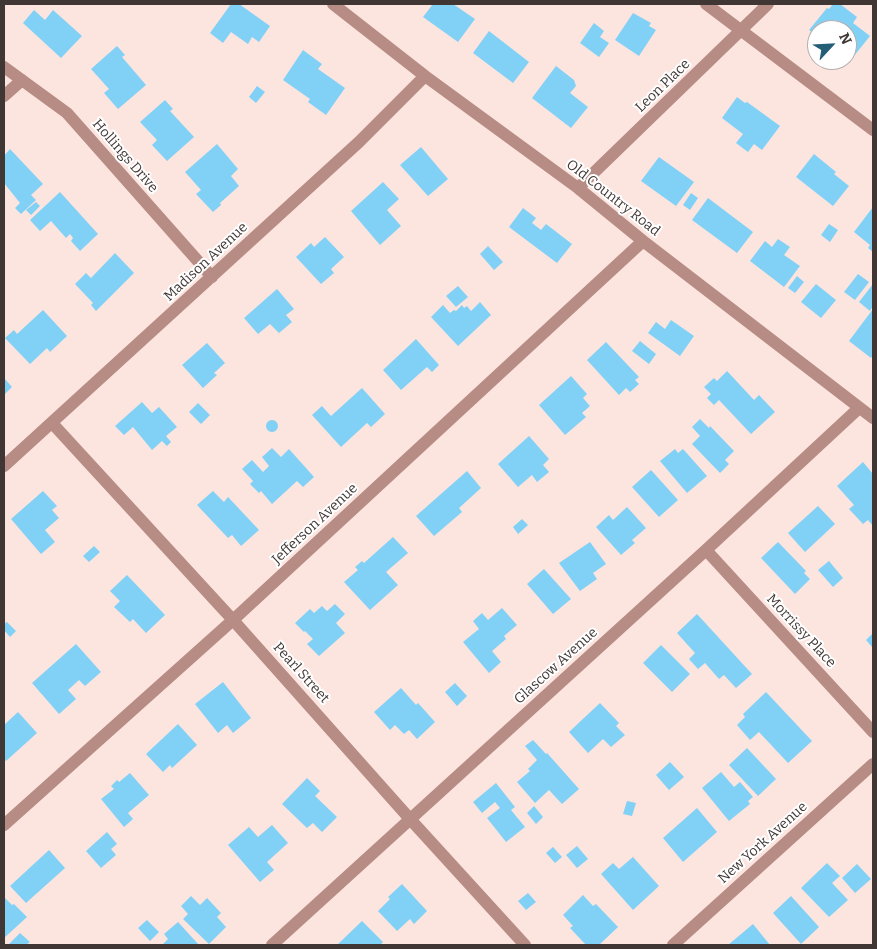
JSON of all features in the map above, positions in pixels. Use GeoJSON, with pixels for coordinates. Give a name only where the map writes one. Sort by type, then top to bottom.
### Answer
{"type":"FeatureCollection","features":[{"type":"Feature","properties":{"kind":"street","name":"Old Country Road"},"geometry":{"type":"LineString","coordinates":[[333,4],[425,76],[578,188],[643,241],[873,418]]}},
{"type":"Feature","properties":{"kind":"street"},"geometry":{"type":"LineString","coordinates":[[706,4],[873,130]]}},
{"type":"Feature","properties":{"kind":"street","name":"Leon Place"},"geometry":{"type":"LineString","coordinates":[[578,188],[768,4]]}},
{"type":"Feature","properties":{"kind":"street","name":"Hollings Drive"},"geometry":{"type":"LineString","coordinates":[[4,67],[67,113],[212,277]]}},
{"type":"Feature","properties":{"kind":"street","name":"Madison Avenue"},"geometry":{"type":"LineString","coordinates":[[4,466],[358,142],[425,76]]}},
{"type":"Feature","properties":{"kind":"street"},"geometry":{"type":"LineString","coordinates":[[4,96],[22,80]]}},
{"type":"Feature","properties":{"kind":"street","name":"Jefferson Avenue"},"geometry":{"type":"LineString","coordinates":[[4,825],[233,620],[643,241]]}},
{"type":"Feature","properties":{"kind":"street","name":"Glascow Avenue"},"geometry":{"type":"LineString","coordinates":[[272,945],[860,408]]}},
{"type":"Feature","properties":{"kind":"street","name":"Pearl Street"},"geometry":{"type":"LineString","coordinates":[[52,423],[233,620],[410,820],[525,945]]}},
{"type":"Feature","properties":{"kind":"street","name":"Morrissy Place"},"geometry":{"type":"LineString","coordinates":[[706,550],[873,732]]}},
{"type":"Feature","properties":{"kind":"street","name":"New York Avenue"},"geometry":{"type":"LineString","coordinates":[[673,945],[873,764]]}},
{"type":"Feature","properties":{"kind":"building"},"geometry":{"type":"Polygon","coordinates":[[[231,4],[239,4],[270,26],[259,42],[252,37],[248,44],[231,32],[223,43],[210,33],[231,4]]]}},
{"type":"Feature","properties":{"kind":"building"},"geometry":{"type":"Polygon","coordinates":[[[433,4],[453,4],[475,19],[458,42],[423,17],[433,4]]]}},
{"type":"Feature","properties":{"kind":"building"},"geometry":{"type":"Polygon","coordinates":[[[833,4],[840,4],[857,17],[855,20],[817,20],[827,8],[829,9],[833,4]]]}},
{"type":"Feature","properties":{"kind":"building"},"geometry":{"type":"Polygon","coordinates":[[[34,10],[45,20],[53,10],[82,36],[61,58],[23,23],[34,10]]]}},
{"type":"Feature","properties":{"kind":"building"},"geometry":{"type":"Polygon","coordinates":[[[633,13],[651,23],[649,26],[656,30],[639,56],[615,40],[633,13]]]}},
{"type":"Feature","properties":{"kind":"building"},"geometry":{"type":"Polygon","coordinates":[[[594,23],[604,31],[600,37],[609,43],[599,57],[580,43],[594,23]]]}},
{"type":"Feature","properties":{"kind":"building"},"geometry":{"type":"Polygon","coordinates":[[[857,26],[870,36],[857,52],[857,26]]]}},
{"type":"Feature","properties":{"kind":"building"},"geometry":{"type":"Polygon","coordinates":[[[489,31],[529,62],[513,83],[473,53],[489,31]]]}},
{"type":"Feature","properties":{"kind":"building"},"geometry":{"type":"Polygon","coordinates":[[[117,46],[125,55],[122,57],[146,85],[118,109],[104,93],[109,89],[91,69],[117,46]]]}},
{"type":"Feature","properties":{"kind":"building"},"geometry":{"type":"Polygon","coordinates":[[[303,50],[322,64],[318,69],[345,88],[326,115],[308,102],[310,99],[283,80],[303,50]]]}},
{"type":"Feature","properties":{"kind":"building"},"geometry":{"type":"Polygon","coordinates":[[[556,66],[574,80],[576,86],[570,93],[588,107],[571,128],[532,98],[556,66]]]}},
{"type":"Feature","properties":{"kind":"building"},"geometry":{"type":"Polygon","coordinates":[[[257,86],[265,92],[256,103],[249,97],[257,86]]]}},
{"type":"Feature","properties":{"kind":"building"},"geometry":{"type":"Polygon","coordinates":[[[737,97],[780,126],[762,150],[754,144],[748,152],[736,143],[743,134],[722,118],[737,97]]]}},
{"type":"Feature","properties":{"kind":"building"},"geometry":{"type":"Polygon","coordinates":[[[165,100],[173,109],[170,111],[194,137],[167,161],[152,145],[157,140],[140,122],[165,100]]]}},
{"type":"Feature","properties":{"kind":"building"},"geometry":{"type":"Polygon","coordinates":[[[217,144],[238,169],[231,176],[239,186],[213,212],[196,194],[201,190],[185,172],[217,144]]]}},
{"type":"Feature","properties":{"kind":"building"},"geometry":{"type":"Polygon","coordinates":[[[421,147],[448,179],[428,196],[400,165],[421,147]]]}},
{"type":"Feature","properties":{"kind":"building"},"geometry":{"type":"Polygon","coordinates":[[[10,149],[43,184],[31,195],[36,200],[21,214],[15,208],[20,203],[4,183],[4,156],[10,149]]]}},
{"type":"Feature","properties":{"kind":"building"},"geometry":{"type":"Polygon","coordinates":[[[814,154],[836,172],[834,174],[849,186],[833,206],[796,177],[814,154]]]}},
{"type":"Feature","properties":{"kind":"building"},"geometry":{"type":"Polygon","coordinates":[[[659,157],[694,182],[676,206],[641,181],[659,157]]]}},
{"type":"Feature","properties":{"kind":"building"},"geometry":{"type":"Polygon","coordinates":[[[383,182],[399,199],[387,210],[401,226],[380,245],[351,211],[383,182]]]}},
{"type":"Feature","properties":{"kind":"building"},"geometry":{"type":"Polygon","coordinates":[[[60,192],[98,234],[80,251],[71,241],[73,238],[70,234],[66,238],[51,221],[40,231],[30,220],[60,192]]]}},
{"type":"Feature","properties":{"kind":"building"},"geometry":{"type":"Polygon","coordinates":[[[691,193],[698,198],[690,210],[683,205],[691,193]]]}},
{"type":"Feature","properties":{"kind":"building"},"geometry":{"type":"Polygon","coordinates":[[[708,198],[753,232],[737,253],[692,220],[708,198]]]}},
{"type":"Feature","properties":{"kind":"building"},"geometry":{"type":"Polygon","coordinates":[[[36,202],[40,206],[31,215],[26,210],[36,202]]]}},
{"type":"Feature","properties":{"kind":"building"},"geometry":{"type":"Polygon","coordinates":[[[873,207],[873,252],[868,248],[870,245],[854,232],[873,207]]]}},
{"type":"Feature","properties":{"kind":"building"},"geometry":{"type":"Polygon","coordinates":[[[523,208],[536,218],[532,223],[541,230],[546,224],[572,244],[557,263],[509,227],[523,208]]]}},
{"type":"Feature","properties":{"kind":"building"},"geometry":{"type":"Polygon","coordinates":[[[829,224],[838,230],[830,242],[821,235],[829,224]]]}},
{"type":"Feature","properties":{"kind":"building"},"geometry":{"type":"Polygon","coordinates":[[[325,237],[344,257],[331,269],[334,273],[321,284],[296,257],[311,243],[314,247],[325,237]]]}},
{"type":"Feature","properties":{"kind":"building"},"geometry":{"type":"Polygon","coordinates":[[[778,239],[790,247],[784,255],[800,266],[784,287],[750,261],[765,241],[772,247],[778,239]]]}},
{"type":"Feature","properties":{"kind":"building"},"geometry":{"type":"Polygon","coordinates":[[[488,246],[503,262],[494,270],[480,254],[488,246]]]}},
{"type":"Feature","properties":{"kind":"building"},"geometry":{"type":"Polygon","coordinates":[[[115,253],[134,273],[96,311],[91,305],[93,303],[75,284],[86,273],[91,278],[115,253]]]}},
{"type":"Feature","properties":{"kind":"building"},"geometry":{"type":"Polygon","coordinates":[[[858,274],[869,282],[855,300],[844,292],[858,274]]]}},
{"type":"Feature","properties":{"kind":"building"},"geometry":{"type":"Polygon","coordinates":[[[797,276],[804,282],[795,293],[788,288],[797,276]]]}},
{"type":"Feature","properties":{"kind":"building"},"geometry":{"type":"Polygon","coordinates":[[[816,284],[836,300],[821,318],[801,302],[816,284]]]}},
{"type":"Feature","properties":{"kind":"building"},"geometry":{"type":"Polygon","coordinates":[[[873,284],[873,306],[870,311],[859,302],[873,284]]]}},
{"type":"Feature","properties":{"kind":"building"},"geometry":{"type":"Polygon","coordinates":[[[458,286],[468,297],[456,307],[446,296],[458,286]]]}},
{"type":"Feature","properties":{"kind":"building"},"geometry":{"type":"Polygon","coordinates":[[[277,289],[294,309],[286,315],[292,322],[279,333],[270,324],[258,334],[244,318],[277,289]]]}},
{"type":"Feature","properties":{"kind":"building"},"geometry":{"type":"Polygon","coordinates":[[[480,302],[491,315],[458,346],[431,317],[443,305],[450,313],[454,310],[456,311],[462,305],[464,308],[467,306],[471,311],[480,302]]]}},
{"type":"Feature","properties":{"kind":"building"},"geometry":{"type":"Polygon","coordinates":[[[873,309],[873,355],[871,358],[849,341],[873,309]]]}},
{"type":"Feature","properties":{"kind":"building"},"geometry":{"type":"Polygon","coordinates":[[[43,310],[67,336],[50,352],[47,348],[30,364],[5,338],[14,330],[17,334],[43,310]]]}},
{"type":"Feature","properties":{"kind":"building"},"geometry":{"type":"Polygon","coordinates":[[[671,320],[694,336],[680,356],[648,333],[656,322],[665,329],[671,320]]]}},
{"type":"Feature","properties":{"kind":"building"},"geometry":{"type":"Polygon","coordinates":[[[416,339],[439,365],[432,372],[427,367],[401,390],[383,370],[416,339]]]}},
{"type":"Feature","properties":{"kind":"building"},"geometry":{"type":"Polygon","coordinates":[[[640,341],[656,354],[649,364],[632,351],[640,341]]]}},
{"type":"Feature","properties":{"kind":"building"},"geometry":{"type":"Polygon","coordinates":[[[606,342],[639,377],[635,380],[639,384],[630,392],[626,388],[619,395],[587,360],[606,342]]]}},
{"type":"Feature","properties":{"kind":"building"},"geometry":{"type":"Polygon","coordinates":[[[207,343],[225,363],[214,373],[217,375],[203,388],[182,365],[207,343]]]}},
{"type":"Feature","properties":{"kind":"building"},"geometry":{"type":"Polygon","coordinates":[[[727,371],[754,400],[759,395],[775,412],[751,434],[719,400],[714,405],[707,398],[711,394],[704,387],[714,378],[717,381],[727,371]]]}},
{"type":"Feature","properties":{"kind":"building"},"geometry":{"type":"Polygon","coordinates":[[[571,376],[587,394],[583,398],[590,406],[582,413],[586,417],[565,435],[539,405],[571,376]]]}},
{"type":"Feature","properties":{"kind":"building"},"geometry":{"type":"Polygon","coordinates":[[[4,378],[12,387],[4,395],[4,378]]]}},
{"type":"Feature","properties":{"kind":"building"},"geometry":{"type":"Polygon","coordinates":[[[362,388],[385,414],[371,427],[367,423],[341,447],[312,415],[322,406],[331,416],[362,388]]]}},
{"type":"Feature","properties":{"kind":"building"},"geometry":{"type":"Polygon","coordinates":[[[142,402],[152,413],[159,407],[177,427],[166,436],[171,442],[167,446],[162,441],[152,450],[133,427],[124,435],[115,426],[142,402]]]}},
{"type":"Feature","properties":{"kind":"building"},"geometry":{"type":"Polygon","coordinates":[[[198,403],[210,415],[201,424],[189,412],[198,403]]]}},
{"type":"Feature","properties":{"kind":"building"},"geometry":{"type":"Polygon","coordinates":[[[700,419],[709,428],[710,426],[734,451],[725,460],[729,464],[720,473],[692,444],[700,436],[692,427],[700,419]]]}},
{"type":"Feature","properties":{"kind":"building"},"geometry":{"type":"Polygon","coordinates":[[[272,420],[278,426],[272,432],[266,426],[272,420]]]}},
{"type":"Feature","properties":{"kind":"building"},"geometry":{"type":"Polygon","coordinates":[[[529,436],[549,459],[543,465],[549,472],[537,482],[532,475],[518,487],[498,464],[529,436]]]}},
{"type":"Feature","properties":{"kind":"building"},"geometry":{"type":"Polygon","coordinates":[[[272,448],[281,457],[289,449],[314,477],[303,487],[297,481],[272,504],[261,491],[259,493],[250,484],[253,481],[242,469],[252,460],[263,472],[269,466],[262,457],[272,448]]]}},
{"type":"Feature","properties":{"kind":"building"},"geometry":{"type":"Polygon","coordinates":[[[675,449],[678,453],[683,449],[707,476],[687,493],[660,461],[675,449]]]}},
{"type":"Feature","properties":{"kind":"building"},"geometry":{"type":"Polygon","coordinates":[[[863,462],[873,474],[873,526],[868,520],[863,524],[849,509],[854,505],[837,486],[863,462]]]}},
{"type":"Feature","properties":{"kind":"building"},"geometry":{"type":"Polygon","coordinates":[[[651,470],[678,500],[659,517],[632,487],[651,470]]]}},
{"type":"Feature","properties":{"kind":"building"},"geometry":{"type":"Polygon","coordinates":[[[467,471],[481,488],[459,508],[462,512],[434,536],[416,516],[467,471]]]}},
{"type":"Feature","properties":{"kind":"building"},"geometry":{"type":"Polygon","coordinates":[[[43,491],[57,506],[52,510],[59,518],[45,530],[55,542],[41,554],[11,519],[43,491]]]}},
{"type":"Feature","properties":{"kind":"building"},"geometry":{"type":"Polygon","coordinates":[[[213,491],[224,502],[228,497],[259,530],[241,546],[232,535],[228,538],[197,505],[213,491]]]}},
{"type":"Feature","properties":{"kind":"building"},"geometry":{"type":"Polygon","coordinates":[[[818,506],[835,524],[805,552],[788,533],[818,506]]]}},
{"type":"Feature","properties":{"kind":"building"},"geometry":{"type":"Polygon","coordinates":[[[627,507],[646,528],[632,540],[635,543],[621,555],[596,527],[609,515],[613,520],[627,507]]]}},
{"type":"Feature","properties":{"kind":"building"},"geometry":{"type":"Polygon","coordinates":[[[522,519],[528,525],[518,534],[513,527],[522,519]]]}},
{"type":"Feature","properties":{"kind":"building"},"geometry":{"type":"Polygon","coordinates":[[[393,537],[408,553],[386,572],[398,585],[370,610],[344,582],[358,570],[355,567],[362,561],[364,563],[393,537]]]}},
{"type":"Feature","properties":{"kind":"building"},"geometry":{"type":"Polygon","coordinates":[[[590,542],[606,564],[593,573],[597,579],[580,591],[559,563],[590,542]]]}},
{"type":"Feature","properties":{"kind":"building"},"geometry":{"type":"Polygon","coordinates":[[[778,542],[806,571],[804,573],[810,579],[795,594],[761,558],[778,542]]]}},
{"type":"Feature","properties":{"kind":"building"},"geometry":{"type":"Polygon","coordinates":[[[94,546],[100,552],[89,562],[83,556],[94,546]]]}},
{"type":"Feature","properties":{"kind":"building"},"geometry":{"type":"Polygon","coordinates":[[[829,561],[843,578],[833,587],[818,570],[829,561]]]}},
{"type":"Feature","properties":{"kind":"building"},"geometry":{"type":"Polygon","coordinates":[[[544,569],[571,599],[553,614],[527,584],[544,569]]]}},
{"type":"Feature","properties":{"kind":"building"},"geometry":{"type":"Polygon","coordinates":[[[127,575],[165,615],[146,633],[133,619],[130,622],[114,607],[120,601],[110,591],[127,575]]]}},
{"type":"Feature","properties":{"kind":"building"},"geometry":{"type":"Polygon","coordinates":[[[335,604],[345,614],[336,623],[345,633],[319,656],[307,644],[313,639],[295,623],[310,609],[314,613],[322,606],[327,611],[335,604]]]}},
{"type":"Feature","properties":{"kind":"building"},"geometry":{"type":"Polygon","coordinates":[[[502,608],[517,625],[504,636],[506,639],[492,651],[501,662],[489,673],[463,642],[479,629],[473,621],[482,613],[488,620],[502,608]]]}},
{"type":"Feature","properties":{"kind":"building"},"geometry":{"type":"Polygon","coordinates":[[[697,614],[752,674],[736,688],[724,675],[719,679],[705,663],[698,669],[689,659],[695,653],[677,633],[697,614]]]}},
{"type":"Feature","properties":{"kind":"building"},"geometry":{"type":"Polygon","coordinates":[[[7,622],[16,631],[10,637],[4,630],[4,624],[7,622]]]}},
{"type":"Feature","properties":{"kind":"building"},"geometry":{"type":"Polygon","coordinates":[[[873,633],[873,648],[866,640],[873,633]]]}},
{"type":"Feature","properties":{"kind":"building"},"geometry":{"type":"Polygon","coordinates":[[[76,644],[101,672],[85,686],[79,680],[68,690],[76,699],[59,714],[32,683],[76,644]]]}},
{"type":"Feature","properties":{"kind":"building"},"geometry":{"type":"Polygon","coordinates":[[[661,645],[690,674],[672,692],[643,663],[661,645]]]}},
{"type":"Feature","properties":{"kind":"building"},"geometry":{"type":"Polygon","coordinates":[[[223,682],[251,718],[233,733],[227,725],[218,733],[195,704],[223,682]]]}},
{"type":"Feature","properties":{"kind":"building"},"geometry":{"type":"Polygon","coordinates":[[[455,683],[467,696],[457,706],[445,692],[455,683]]]}},
{"type":"Feature","properties":{"kind":"building"},"geometry":{"type":"Polygon","coordinates":[[[401,688],[435,722],[417,739],[409,730],[404,734],[395,725],[390,730],[374,712],[401,688]]]}},
{"type":"Feature","properties":{"kind":"building"},"geometry":{"type":"Polygon","coordinates":[[[766,692],[812,741],[788,763],[759,732],[750,740],[737,725],[745,717],[743,714],[766,692]]]}},
{"type":"Feature","properties":{"kind":"building"},"geometry":{"type":"Polygon","coordinates":[[[600,703],[619,723],[616,726],[625,735],[611,747],[603,739],[588,753],[569,732],[600,703]]]}},
{"type":"Feature","properties":{"kind":"building"},"geometry":{"type":"Polygon","coordinates":[[[18,712],[37,733],[6,761],[4,759],[4,725],[18,712]]]}},
{"type":"Feature","properties":{"kind":"building"},"geometry":{"type":"Polygon","coordinates":[[[178,724],[197,745],[172,768],[170,765],[163,772],[146,754],[178,724]]]}},
{"type":"Feature","properties":{"kind":"building"},"geometry":{"type":"Polygon","coordinates":[[[533,740],[579,789],[562,804],[549,790],[535,803],[517,782],[530,771],[528,769],[537,760],[525,746],[533,740]]]}},
{"type":"Feature","properties":{"kind":"building"},"geometry":{"type":"Polygon","coordinates":[[[747,748],[776,779],[758,796],[729,765],[747,748]]]}},
{"type":"Feature","properties":{"kind":"building"},"geometry":{"type":"Polygon","coordinates":[[[670,762],[684,777],[669,790],[656,775],[670,762]]]}},
{"type":"Feature","properties":{"kind":"building"},"geometry":{"type":"Polygon","coordinates":[[[721,772],[734,787],[740,782],[753,797],[748,801],[750,804],[729,821],[702,788],[721,772]]]}},
{"type":"Feature","properties":{"kind":"building"},"geometry":{"type":"Polygon","coordinates":[[[130,773],[149,795],[128,813],[133,819],[124,827],[101,799],[114,789],[111,786],[117,780],[119,782],[130,773]]]}},
{"type":"Feature","properties":{"kind":"building"},"geometry":{"type":"Polygon","coordinates":[[[307,778],[320,791],[315,796],[337,817],[322,832],[313,823],[307,828],[282,804],[307,778]]]}},
{"type":"Feature","properties":{"kind":"building"},"geometry":{"type":"Polygon","coordinates":[[[496,783],[515,807],[511,810],[525,827],[506,842],[487,818],[500,808],[495,802],[482,813],[473,802],[496,783]]]}},
{"type":"Feature","properties":{"kind":"building"},"geometry":{"type":"Polygon","coordinates":[[[627,801],[636,803],[632,816],[623,814],[627,801]]]}},
{"type":"Feature","properties":{"kind":"building"},"geometry":{"type":"Polygon","coordinates":[[[534,806],[543,817],[536,824],[527,813],[534,806]]]}},
{"type":"Feature","properties":{"kind":"building"},"geometry":{"type":"Polygon","coordinates":[[[697,808],[717,832],[683,862],[663,838],[697,808]]]}},
{"type":"Feature","properties":{"kind":"building"},"geometry":{"type":"Polygon","coordinates":[[[272,825],[288,843],[267,862],[274,870],[260,882],[228,845],[249,827],[258,837],[272,825]]]}},
{"type":"Feature","properties":{"kind":"building"},"geometry":{"type":"Polygon","coordinates":[[[107,832],[117,844],[111,849],[116,855],[101,868],[86,851],[107,832]]]}},
{"type":"Feature","properties":{"kind":"building"},"geometry":{"type":"Polygon","coordinates":[[[577,846],[588,859],[577,868],[566,855],[577,846]]]}},
{"type":"Feature","properties":{"kind":"building"},"geometry":{"type":"Polygon","coordinates":[[[553,847],[562,857],[555,863],[546,853],[553,847]]]}},
{"type":"Feature","properties":{"kind":"building"},"geometry":{"type":"Polygon","coordinates":[[[49,850],[65,868],[26,903],[10,886],[49,850]]]}},
{"type":"Feature","properties":{"kind":"building"},"geometry":{"type":"Polygon","coordinates":[[[633,857],[659,886],[633,910],[601,874],[613,863],[619,869],[633,857]]]}},
{"type":"Feature","properties":{"kind":"building"},"geometry":{"type":"Polygon","coordinates":[[[827,863],[840,876],[832,883],[848,900],[829,917],[801,888],[827,863]]]}},
{"type":"Feature","properties":{"kind":"building"},"geometry":{"type":"Polygon","coordinates":[[[857,864],[871,879],[855,893],[842,878],[857,864]]]}},
{"type":"Feature","properties":{"kind":"building"},"geometry":{"type":"Polygon","coordinates":[[[402,884],[427,911],[414,924],[410,919],[397,931],[378,911],[390,899],[388,897],[402,884]]]}},
{"type":"Feature","properties":{"kind":"building"},"geometry":{"type":"Polygon","coordinates":[[[528,893],[536,902],[526,910],[518,901],[528,893]]]}},
{"type":"Feature","properties":{"kind":"building"},"geometry":{"type":"Polygon","coordinates":[[[583,895],[593,906],[596,904],[618,927],[599,945],[586,945],[570,928],[573,926],[563,915],[583,895]]]}},
{"type":"Feature","properties":{"kind":"building"},"geometry":{"type":"Polygon","coordinates":[[[191,896],[200,905],[207,898],[221,913],[217,917],[226,927],[209,944],[183,919],[188,914],[181,906],[191,896]]]}},
{"type":"Feature","properties":{"kind":"building"},"geometry":{"type":"Polygon","coordinates":[[[791,896],[819,927],[801,944],[773,913],[791,896]]]}},
{"type":"Feature","properties":{"kind":"building"},"geometry":{"type":"Polygon","coordinates":[[[4,897],[27,917],[4,938],[4,897]]]}},
{"type":"Feature","properties":{"kind":"building"},"geometry":{"type":"Polygon","coordinates":[[[147,920],[159,932],[150,941],[138,928],[147,920]]]}},
{"type":"Feature","properties":{"kind":"building"},"geometry":{"type":"Polygon","coordinates":[[[362,921],[383,942],[380,945],[337,945],[362,921]]]}},
{"type":"Feature","properties":{"kind":"building"},"geometry":{"type":"Polygon","coordinates":[[[178,922],[199,945],[162,945],[168,939],[164,934],[178,922]]]}},
{"type":"Feature","properties":{"kind":"building"},"geometry":{"type":"Polygon","coordinates":[[[753,924],[770,945],[728,945],[753,924]]]}},
{"type":"Feature","properties":{"kind":"building"},"geometry":{"type":"Polygon","coordinates":[[[20,933],[30,942],[26,945],[8,945],[20,933]]]}}]}
